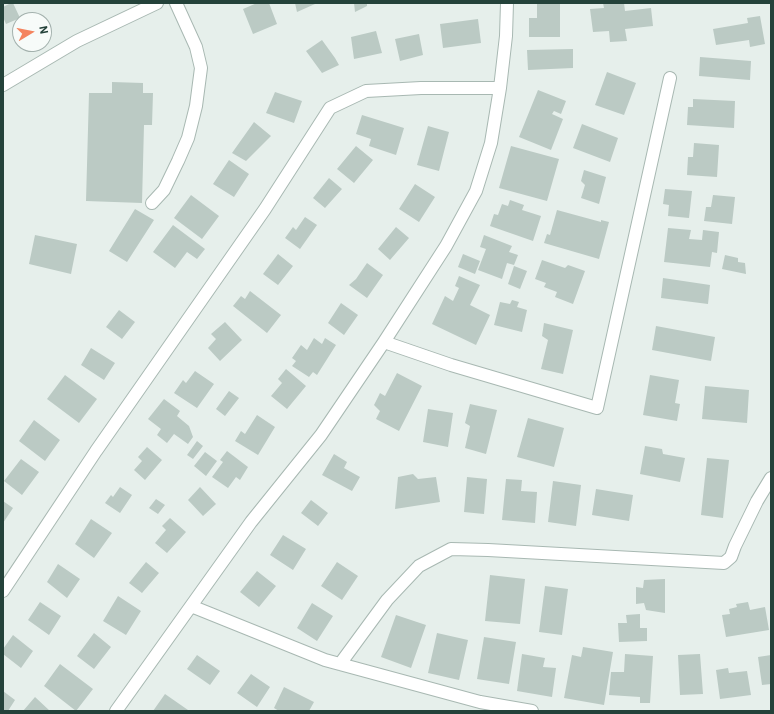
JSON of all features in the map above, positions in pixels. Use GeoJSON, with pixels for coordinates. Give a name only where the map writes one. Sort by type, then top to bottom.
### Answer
{"type":"FeatureCollection","features":[{"type":"Feature","properties":{"kind":"street"},"geometry":{"type":"LineString","coordinates":[[3,85],[77,41],[157,3]]}},
{"type":"Feature","properties":{"kind":"street"},"geometry":{"type":"LineString","coordinates":[[152,203],[164,190],[188,138],[196,106],[201,68],[196,47],[176,3]]}},
{"type":"Feature","properties":{"kind":"street"},"geometry":{"type":"LineString","coordinates":[[116,711],[251,522],[322,436],[446,246],[476,191],[491,143],[500,88],[506,36],[507,3]]}},
{"type":"Feature","properties":{"kind":"street"},"geometry":{"type":"LineString","coordinates":[[384,342],[451,365],[597,408],[670,78]]}},
{"type":"Feature","properties":{"kind":"street"},"geometry":{"type":"LineString","coordinates":[[3,591],[96,451],[265,209],[330,108],[366,92],[421,88],[500,88]]}},
{"type":"Feature","properties":{"kind":"street"},"geometry":{"type":"LineString","coordinates":[[340,664],[387,600],[419,566],[451,550],[488,550],[724,562],[731,557],[757,501],[771,478]]}},
{"type":"Feature","properties":{"kind":"street"},"geometry":{"type":"LineString","coordinates":[[191,606],[325,660],[480,702],[532,711]]}},
{"type":"Feature","properties":{"kind":"building"},"geometry":{"type":"Polygon","coordinates":[[[13,3],[17,12],[12,12],[12,21],[6,24],[3,17],[3,7],[13,3]]]}},
{"type":"Feature","properties":{"kind":"building"},"geometry":{"type":"Polygon","coordinates":[[[257,3],[269,3],[277,24],[253,34],[243,9],[257,3]]]}},
{"type":"Feature","properties":{"kind":"building"},"geometry":{"type":"Polygon","coordinates":[[[295,3],[314,3],[315,4],[297,12],[295,3]]]}},
{"type":"Feature","properties":{"kind":"building"},"geometry":{"type":"Polygon","coordinates":[[[354,3],[367,3],[367,6],[355,12],[354,3]]]}},
{"type":"Feature","properties":{"kind":"building"},"geometry":{"type":"Polygon","coordinates":[[[537,3],[560,3],[560,37],[529,37],[529,18],[537,18],[537,3]]]}},
{"type":"Feature","properties":{"kind":"building"},"geometry":{"type":"Polygon","coordinates":[[[603,3],[624,3],[625,11],[651,8],[653,26],[625,29],[627,41],[610,42],[609,31],[593,32],[590,9],[604,8],[603,3]]]}},
{"type":"Feature","properties":{"kind":"building"},"geometry":{"type":"Polygon","coordinates":[[[760,16],[765,44],[750,47],[749,40],[716,45],[713,29],[748,23],[747,18],[760,16]]]}},
{"type":"Feature","properties":{"kind":"building"},"geometry":{"type":"Polygon","coordinates":[[[478,19],[481,43],[443,48],[440,24],[478,19]]]}},
{"type":"Feature","properties":{"kind":"building"},"geometry":{"type":"Polygon","coordinates":[[[376,31],[382,53],[354,59],[351,37],[376,31]]]}},
{"type":"Feature","properties":{"kind":"building"},"geometry":{"type":"Polygon","coordinates":[[[419,34],[423,55],[400,61],[395,39],[419,34]]]}},
{"type":"Feature","properties":{"kind":"building"},"geometry":{"type":"Polygon","coordinates":[[[322,40],[339,65],[322,73],[306,51],[322,40]]]}},
{"type":"Feature","properties":{"kind":"building"},"geometry":{"type":"Polygon","coordinates":[[[573,49],[573,68],[528,70],[527,50],[573,49]]]}},
{"type":"Feature","properties":{"kind":"building"},"geometry":{"type":"Polygon","coordinates":[[[700,57],[751,61],[750,80],[699,76],[700,57]]]}},
{"type":"Feature","properties":{"kind":"building"},"geometry":{"type":"Polygon","coordinates":[[[607,72],[636,83],[624,115],[595,105],[607,72]]]}},
{"type":"Feature","properties":{"kind":"building"},"geometry":{"type":"Polygon","coordinates":[[[112,82],[143,83],[143,93],[153,93],[152,125],[144,125],[142,203],[86,201],[89,93],[112,93],[112,82]]]}},
{"type":"Feature","properties":{"kind":"building"},"geometry":{"type":"Polygon","coordinates":[[[538,90],[566,101],[561,114],[554,111],[552,114],[563,119],[551,150],[519,137],[538,90]]]}},
{"type":"Feature","properties":{"kind":"building"},"geometry":{"type":"Polygon","coordinates":[[[275,92],[302,101],[294,123],[266,113],[275,92]]]}},
{"type":"Feature","properties":{"kind":"building"},"geometry":{"type":"Polygon","coordinates":[[[693,99],[735,101],[734,128],[687,125],[688,107],[693,107],[693,99]]]}},
{"type":"Feature","properties":{"kind":"building"},"geometry":{"type":"Polygon","coordinates":[[[362,115],[404,128],[396,155],[369,146],[371,139],[356,134],[362,115]]]}},
{"type":"Feature","properties":{"kind":"building"},"geometry":{"type":"Polygon","coordinates":[[[254,122],[271,136],[246,161],[232,153],[254,122]]]}},
{"type":"Feature","properties":{"kind":"building"},"geometry":{"type":"Polygon","coordinates":[[[582,124],[618,138],[610,162],[573,148],[582,124]]]}},
{"type":"Feature","properties":{"kind":"building"},"geometry":{"type":"Polygon","coordinates":[[[428,126],[449,132],[439,171],[417,165],[428,126]]]}},
{"type":"Feature","properties":{"kind":"building"},"geometry":{"type":"Polygon","coordinates":[[[694,143],[719,145],[717,177],[687,175],[688,157],[693,157],[694,143]]]}},
{"type":"Feature","properties":{"kind":"building"},"geometry":{"type":"Polygon","coordinates":[[[356,146],[373,160],[354,183],[337,169],[356,146]]]}},
{"type":"Feature","properties":{"kind":"building"},"geometry":{"type":"Polygon","coordinates":[[[511,146],[559,159],[547,201],[499,188],[511,146]]]}},
{"type":"Feature","properties":{"kind":"building"},"geometry":{"type":"Polygon","coordinates":[[[229,160],[249,174],[234,197],[213,184],[229,160]]]}},
{"type":"Feature","properties":{"kind":"building"},"geometry":{"type":"Polygon","coordinates":[[[584,170],[606,177],[599,204],[581,198],[585,185],[581,181],[584,170]]]}},
{"type":"Feature","properties":{"kind":"building"},"geometry":{"type":"Polygon","coordinates":[[[329,178],[342,189],[325,208],[313,198],[329,178]]]}},
{"type":"Feature","properties":{"kind":"building"},"geometry":{"type":"Polygon","coordinates":[[[415,184],[435,197],[419,222],[399,209],[415,184]]]}},
{"type":"Feature","properties":{"kind":"building"},"geometry":{"type":"Polygon","coordinates":[[[665,189],[692,191],[689,218],[668,216],[669,205],[663,204],[665,189]]]}},
{"type":"Feature","properties":{"kind":"building"},"geometry":{"type":"Polygon","coordinates":[[[191,195],[219,216],[202,239],[174,218],[191,195]]]}},
{"type":"Feature","properties":{"kind":"building"},"geometry":{"type":"Polygon","coordinates":[[[713,195],[735,197],[732,224],[704,221],[706,207],[711,207],[713,195]]]}},
{"type":"Feature","properties":{"kind":"building"},"geometry":{"type":"Polygon","coordinates":[[[510,200],[524,205],[522,210],[541,216],[533,241],[490,226],[494,214],[498,215],[502,204],[508,206],[510,200]]]}},
{"type":"Feature","properties":{"kind":"building"},"geometry":{"type":"Polygon","coordinates":[[[135,209],[154,220],[127,262],[109,251],[135,209]]]}},
{"type":"Feature","properties":{"kind":"building"},"geometry":{"type":"Polygon","coordinates":[[[557,210],[601,222],[601,220],[609,222],[599,259],[544,243],[547,234],[550,235],[557,210]]]}},
{"type":"Feature","properties":{"kind":"building"},"geometry":{"type":"Polygon","coordinates":[[[305,217],[317,225],[300,249],[285,238],[293,227],[296,230],[305,217]]]}},
{"type":"Feature","properties":{"kind":"building"},"geometry":{"type":"Polygon","coordinates":[[[173,225],[205,249],[197,259],[187,252],[175,268],[153,252],[173,225]]]}},
{"type":"Feature","properties":{"kind":"building"},"geometry":{"type":"Polygon","coordinates":[[[396,227],[409,238],[390,260],[378,249],[396,227]]]}},
{"type":"Feature","properties":{"kind":"building"},"geometry":{"type":"Polygon","coordinates":[[[668,228],[691,230],[689,239],[702,240],[703,230],[719,232],[717,253],[712,252],[710,267],[664,262],[668,228]]]}},
{"type":"Feature","properties":{"kind":"building"},"geometry":{"type":"Polygon","coordinates":[[[35,235],[77,244],[71,274],[29,264],[35,235]]]}},
{"type":"Feature","properties":{"kind":"building"},"geometry":{"type":"Polygon","coordinates":[[[484,235],[512,246],[509,252],[518,255],[514,265],[507,263],[502,279],[478,270],[486,249],[480,247],[484,235]]]}},
{"type":"Feature","properties":{"kind":"building"},"geometry":{"type":"Polygon","coordinates":[[[278,254],[293,266],[278,285],[263,274],[278,254]]]}},
{"type":"Feature","properties":{"kind":"building"},"geometry":{"type":"Polygon","coordinates":[[[463,254],[480,261],[475,274],[458,267],[463,254]]]}},
{"type":"Feature","properties":{"kind":"building"},"geometry":{"type":"Polygon","coordinates":[[[725,255],[738,258],[738,262],[745,263],[746,274],[722,269],[725,255]]]}},
{"type":"Feature","properties":{"kind":"building"},"geometry":{"type":"Polygon","coordinates":[[[542,260],[565,268],[568,265],[585,271],[573,304],[555,297],[557,292],[544,287],[546,283],[535,279],[542,260]]]}},
{"type":"Feature","properties":{"kind":"building"},"geometry":{"type":"Polygon","coordinates":[[[367,263],[383,275],[367,298],[349,285],[356,279],[367,263]]]}},
{"type":"Feature","properties":{"kind":"building"},"geometry":{"type":"Polygon","coordinates":[[[514,266],[527,271],[520,289],[508,284],[514,266]]]}},
{"type":"Feature","properties":{"kind":"building"},"geometry":{"type":"Polygon","coordinates":[[[459,276],[480,285],[470,305],[490,315],[476,345],[432,324],[445,296],[453,301],[459,288],[455,286],[459,276]]]}},
{"type":"Feature","properties":{"kind":"building"},"geometry":{"type":"Polygon","coordinates":[[[663,278],[710,285],[708,304],[661,298],[663,278]]]}},
{"type":"Feature","properties":{"kind":"building"},"geometry":{"type":"Polygon","coordinates":[[[250,291],[281,315],[267,333],[233,306],[241,296],[245,299],[250,291]]]}},
{"type":"Feature","properties":{"kind":"building"},"geometry":{"type":"Polygon","coordinates":[[[512,300],[519,302],[517,307],[527,310],[522,332],[494,325],[500,302],[510,304],[512,300]]]}},
{"type":"Feature","properties":{"kind":"building"},"geometry":{"type":"Polygon","coordinates":[[[341,303],[358,315],[344,335],[328,323],[341,303]]]}},
{"type":"Feature","properties":{"kind":"building"},"geometry":{"type":"Polygon","coordinates":[[[119,310],[135,322],[122,339],[106,327],[119,310]]]}},
{"type":"Feature","properties":{"kind":"building"},"geometry":{"type":"Polygon","coordinates":[[[225,322],[242,340],[220,361],[208,348],[216,339],[211,334],[225,322]]]}},
{"type":"Feature","properties":{"kind":"building"},"geometry":{"type":"Polygon","coordinates":[[[544,323],[573,330],[563,374],[541,369],[548,340],[542,336],[544,323]]]}},
{"type":"Feature","properties":{"kind":"building"},"geometry":{"type":"Polygon","coordinates":[[[656,326],[715,337],[711,361],[652,350],[656,326]]]}},
{"type":"Feature","properties":{"kind":"building"},"geometry":{"type":"Polygon","coordinates":[[[314,338],[322,344],[325,338],[336,345],[317,375],[313,372],[309,377],[292,366],[296,361],[292,358],[301,345],[307,350],[314,338]]]}},
{"type":"Feature","properties":{"kind":"building"},"geometry":{"type":"Polygon","coordinates":[[[91,348],[115,363],[104,380],[81,365],[91,348]]]}},
{"type":"Feature","properties":{"kind":"building"},"geometry":{"type":"Polygon","coordinates":[[[286,369],[306,386],[287,409],[271,396],[282,383],[278,379],[286,369]]]}},
{"type":"Feature","properties":{"kind":"building"},"geometry":{"type":"Polygon","coordinates":[[[195,371],[214,384],[197,408],[174,393],[183,380],[186,383],[195,371]]]}},
{"type":"Feature","properties":{"kind":"building"},"geometry":{"type":"Polygon","coordinates":[[[397,373],[422,386],[399,431],[376,419],[380,411],[374,405],[380,393],[385,396],[397,373]]]}},
{"type":"Feature","properties":{"kind":"building"},"geometry":{"type":"Polygon","coordinates":[[[65,375],[97,399],[79,423],[47,399],[65,375]]]}},
{"type":"Feature","properties":{"kind":"building"},"geometry":{"type":"Polygon","coordinates":[[[650,375],[679,380],[675,403],[680,404],[677,421],[643,415],[650,375]]]}},
{"type":"Feature","properties":{"kind":"building"},"geometry":{"type":"Polygon","coordinates":[[[705,386],[749,390],[747,423],[702,419],[705,386]]]}},
{"type":"Feature","properties":{"kind":"building"},"geometry":{"type":"Polygon","coordinates":[[[229,391],[239,398],[225,416],[216,409],[229,391]]]}},
{"type":"Feature","properties":{"kind":"building"},"geometry":{"type":"Polygon","coordinates":[[[164,399],[180,411],[177,416],[189,426],[193,437],[188,444],[174,434],[167,443],[157,435],[161,429],[148,419],[164,399]]]}},
{"type":"Feature","properties":{"kind":"building"},"geometry":{"type":"Polygon","coordinates":[[[470,404],[497,410],[486,454],[465,448],[470,426],[465,423],[470,404]]]}},
{"type":"Feature","properties":{"kind":"building"},"geometry":{"type":"Polygon","coordinates":[[[428,409],[453,413],[448,447],[423,442],[428,409]]]}},
{"type":"Feature","properties":{"kind":"building"},"geometry":{"type":"Polygon","coordinates":[[[257,415],[275,427],[258,455],[235,441],[241,431],[245,434],[257,415]]]}},
{"type":"Feature","properties":{"kind":"building"},"geometry":{"type":"Polygon","coordinates":[[[528,418],[564,428],[554,467],[517,457],[528,418]]]}},
{"type":"Feature","properties":{"kind":"building"},"geometry":{"type":"Polygon","coordinates":[[[34,420],[60,440],[45,461],[19,441],[34,420]]]}},
{"type":"Feature","properties":{"kind":"building"},"geometry":{"type":"Polygon","coordinates":[[[197,441],[203,446],[193,459],[187,455],[197,441]]]}},
{"type":"Feature","properties":{"kind":"building"},"geometry":{"type":"Polygon","coordinates":[[[645,446],[662,449],[663,454],[685,458],[680,482],[640,474],[645,446]]]}},
{"type":"Feature","properties":{"kind":"building"},"geometry":{"type":"Polygon","coordinates":[[[147,447],[162,460],[145,480],[134,470],[142,461],[138,457],[147,447]]]}},
{"type":"Feature","properties":{"kind":"building"},"geometry":{"type":"Polygon","coordinates":[[[227,451],[248,467],[240,480],[236,477],[228,488],[212,477],[223,462],[220,460],[227,451]]]}},
{"type":"Feature","properties":{"kind":"building"},"geometry":{"type":"Polygon","coordinates":[[[205,452],[217,461],[206,476],[194,466],[205,452]]]}},
{"type":"Feature","properties":{"kind":"building"},"geometry":{"type":"Polygon","coordinates":[[[334,454],[347,462],[344,468],[360,477],[352,491],[322,475],[334,454]]]}},
{"type":"Feature","properties":{"kind":"building"},"geometry":{"type":"Polygon","coordinates":[[[707,458],[729,460],[723,518],[701,515],[707,458]]]}},
{"type":"Feature","properties":{"kind":"building"},"geometry":{"type":"Polygon","coordinates":[[[21,459],[39,472],[22,495],[4,481],[21,459]]]}},
{"type":"Feature","properties":{"kind":"building"},"geometry":{"type":"Polygon","coordinates":[[[413,474],[418,479],[436,477],[440,502],[395,509],[398,477],[413,474]]]}},
{"type":"Feature","properties":{"kind":"building"},"geometry":{"type":"Polygon","coordinates":[[[467,477],[487,479],[484,514],[464,512],[467,477]]]}},
{"type":"Feature","properties":{"kind":"building"},"geometry":{"type":"Polygon","coordinates":[[[506,479],[522,480],[521,491],[537,492],[535,523],[502,520],[506,479]]]}},
{"type":"Feature","properties":{"kind":"building"},"geometry":{"type":"Polygon","coordinates":[[[553,481],[581,485],[576,526],[548,522],[553,481]]]}},
{"type":"Feature","properties":{"kind":"building"},"geometry":{"type":"Polygon","coordinates":[[[120,487],[132,495],[120,513],[105,503],[111,495],[113,497],[120,487]]]}},
{"type":"Feature","properties":{"kind":"building"},"geometry":{"type":"Polygon","coordinates":[[[200,487],[216,504],[203,516],[188,500],[200,487]]]}},
{"type":"Feature","properties":{"kind":"building"},"geometry":{"type":"Polygon","coordinates":[[[596,489],[633,495],[629,521],[592,515],[596,489]]]}},
{"type":"Feature","properties":{"kind":"building"},"geometry":{"type":"Polygon","coordinates":[[[156,499],[165,505],[158,514],[149,508],[156,499]]]}},
{"type":"Feature","properties":{"kind":"building"},"geometry":{"type":"Polygon","coordinates":[[[311,500],[328,513],[318,526],[301,513],[311,500]]]}},
{"type":"Feature","properties":{"kind":"building"},"geometry":{"type":"Polygon","coordinates":[[[3,501],[13,508],[3,523],[3,501]]]}},
{"type":"Feature","properties":{"kind":"building"},"geometry":{"type":"Polygon","coordinates":[[[170,518],[186,532],[167,553],[155,543],[166,530],[162,526],[170,518]]]}},
{"type":"Feature","properties":{"kind":"building"},"geometry":{"type":"Polygon","coordinates":[[[91,519],[112,533],[94,558],[75,544],[91,519]]]}},
{"type":"Feature","properties":{"kind":"building"},"geometry":{"type":"Polygon","coordinates":[[[283,535],[306,549],[293,570],[270,555],[283,535]]]}},
{"type":"Feature","properties":{"kind":"building"},"geometry":{"type":"Polygon","coordinates":[[[146,562],[159,573],[142,593],[129,583],[146,562]]]}},
{"type":"Feature","properties":{"kind":"building"},"geometry":{"type":"Polygon","coordinates":[[[337,562],[358,576],[342,600],[321,586],[337,562]]]}},
{"type":"Feature","properties":{"kind":"building"},"geometry":{"type":"Polygon","coordinates":[[[58,564],[80,579],[67,598],[47,582],[58,564]]]}},
{"type":"Feature","properties":{"kind":"building"},"geometry":{"type":"Polygon","coordinates":[[[257,571],[276,586],[259,607],[240,592],[257,571]]]}},
{"type":"Feature","properties":{"kind":"building"},"geometry":{"type":"Polygon","coordinates":[[[490,575],[525,579],[520,624],[485,621],[490,575]]]}},
{"type":"Feature","properties":{"kind":"building"},"geometry":{"type":"Polygon","coordinates":[[[665,579],[665,613],[646,610],[644,603],[636,604],[636,587],[643,588],[644,580],[665,579]]]}},
{"type":"Feature","properties":{"kind":"building"},"geometry":{"type":"Polygon","coordinates":[[[545,586],[568,589],[562,635],[539,632],[545,586]]]}},
{"type":"Feature","properties":{"kind":"building"},"geometry":{"type":"Polygon","coordinates":[[[118,596],[141,611],[126,635],[103,621],[118,596]]]}},
{"type":"Feature","properties":{"kind":"building"},"geometry":{"type":"Polygon","coordinates":[[[40,602],[61,616],[49,635],[28,620],[40,602]]]}},
{"type":"Feature","properties":{"kind":"building"},"geometry":{"type":"Polygon","coordinates":[[[748,602],[750,610],[765,607],[769,630],[726,637],[722,615],[730,614],[729,609],[737,607],[736,604],[748,602]]]}},
{"type":"Feature","properties":{"kind":"building"},"geometry":{"type":"Polygon","coordinates":[[[312,603],[333,616],[317,641],[297,628],[312,603]]]}},
{"type":"Feature","properties":{"kind":"building"},"geometry":{"type":"Polygon","coordinates":[[[640,614],[640,628],[647,628],[647,641],[619,642],[618,623],[627,623],[626,615],[640,614]]]}},
{"type":"Feature","properties":{"kind":"building"},"geometry":{"type":"Polygon","coordinates":[[[396,615],[426,625],[411,668],[381,657],[396,615]]]}},
{"type":"Feature","properties":{"kind":"building"},"geometry":{"type":"Polygon","coordinates":[[[94,633],[111,647],[94,669],[77,656],[94,633]]]}},
{"type":"Feature","properties":{"kind":"building"},"geometry":{"type":"Polygon","coordinates":[[[437,633],[468,640],[459,680],[428,673],[437,633]]]}},
{"type":"Feature","properties":{"kind":"building"},"geometry":{"type":"Polygon","coordinates":[[[13,635],[33,651],[21,668],[3,654],[3,649],[13,635]]]}},
{"type":"Feature","properties":{"kind":"building"},"geometry":{"type":"Polygon","coordinates":[[[484,637],[516,642],[509,684],[477,679],[484,637]]]}},
{"type":"Feature","properties":{"kind":"building"},"geometry":{"type":"Polygon","coordinates":[[[583,647],[613,652],[604,705],[564,698],[572,655],[581,657],[583,647]]]}},
{"type":"Feature","properties":{"kind":"building"},"geometry":{"type":"Polygon","coordinates":[[[522,654],[545,658],[543,667],[556,668],[552,697],[517,691],[522,654]]]}},
{"type":"Feature","properties":{"kind":"building"},"geometry":{"type":"Polygon","coordinates":[[[625,654],[653,656],[650,703],[640,703],[640,697],[609,695],[611,672],[624,672],[625,654]]]}},
{"type":"Feature","properties":{"kind":"building"},"geometry":{"type":"Polygon","coordinates":[[[700,654],[703,694],[680,695],[678,655],[700,654]]]}},
{"type":"Feature","properties":{"kind":"building"},"geometry":{"type":"Polygon","coordinates":[[[197,655],[220,671],[210,685],[187,669],[197,655]]]}},
{"type":"Feature","properties":{"kind":"building"},"geometry":{"type":"Polygon","coordinates":[[[771,655],[771,684],[762,685],[758,657],[771,655]]]}},
{"type":"Feature","properties":{"kind":"building"},"geometry":{"type":"Polygon","coordinates":[[[60,664],[93,689],[76,711],[44,686],[60,664]]]}},
{"type":"Feature","properties":{"kind":"building"},"geometry":{"type":"Polygon","coordinates":[[[728,668],[729,673],[747,671],[751,695],[720,699],[716,670],[728,668]]]}},
{"type":"Feature","properties":{"kind":"building"},"geometry":{"type":"Polygon","coordinates":[[[251,674],[270,687],[257,707],[237,693],[251,674]]]}},
{"type":"Feature","properties":{"kind":"building"},"geometry":{"type":"Polygon","coordinates":[[[284,687],[314,702],[309,711],[279,711],[274,708],[284,687]]]}},
{"type":"Feature","properties":{"kind":"building"},"geometry":{"type":"Polygon","coordinates":[[[3,691],[15,700],[8,711],[3,711],[3,691]]]}},
{"type":"Feature","properties":{"kind":"building"},"geometry":{"type":"Polygon","coordinates":[[[165,694],[188,710],[153,711],[165,694]]]}},
{"type":"Feature","properties":{"kind":"building"},"geometry":{"type":"Polygon","coordinates":[[[35,697],[50,711],[23,711],[35,697]]]}}]}
